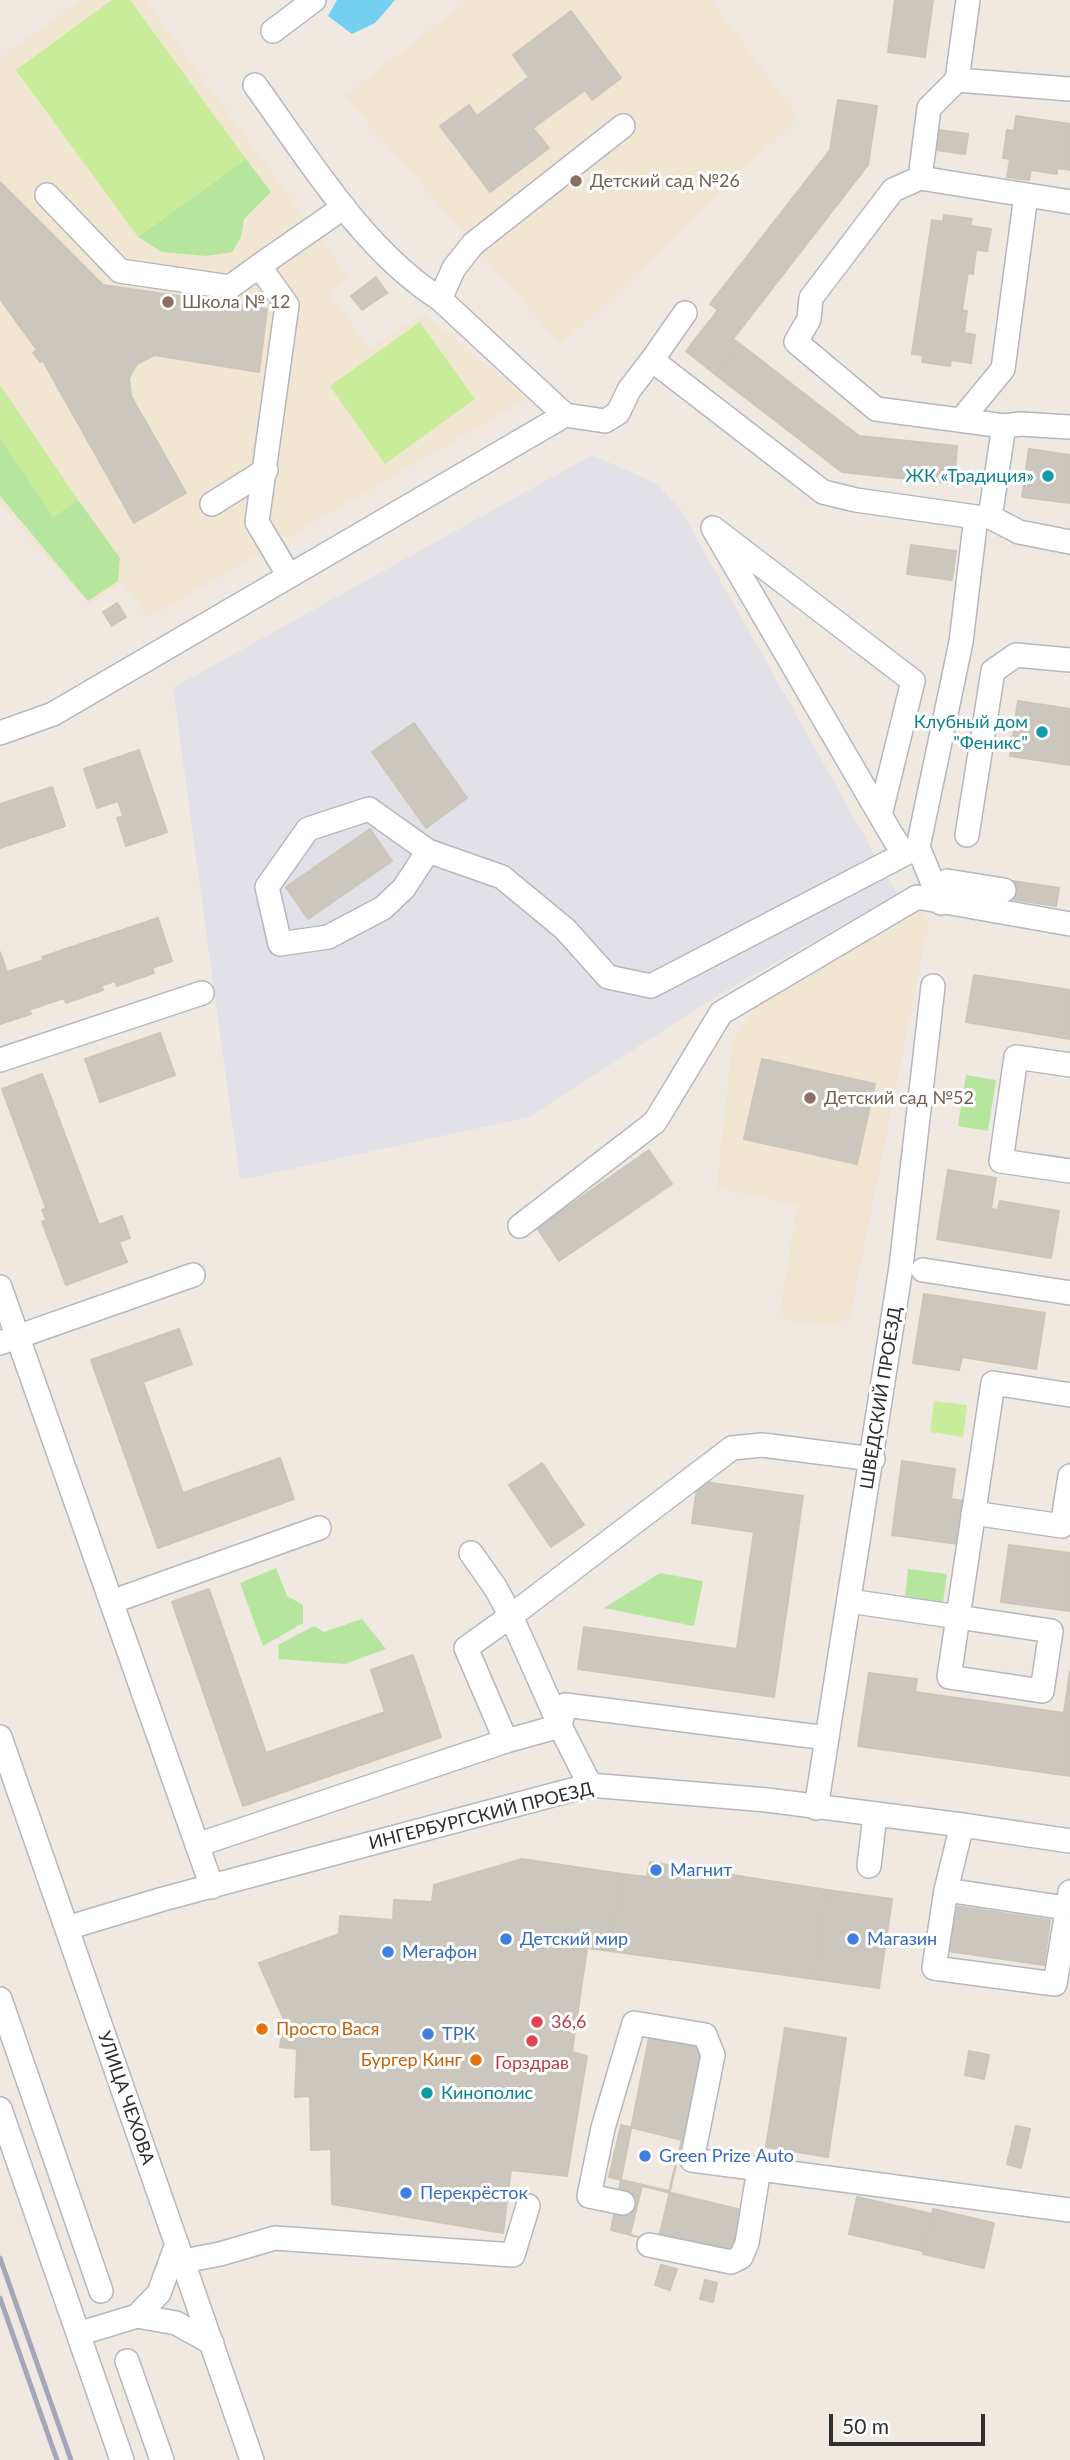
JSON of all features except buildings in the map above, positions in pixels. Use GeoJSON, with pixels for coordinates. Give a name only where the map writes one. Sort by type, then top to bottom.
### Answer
{"type":"FeatureCollection","features":[{"type":"Feature","properties":{"kind":"street"},"geometry":{"type":"LineString","coordinates":[[273,31],[314,0]]}},
{"type":"Feature","properties":{"kind":"street"},"geometry":{"type":"LineString","coordinates":[[920,178],[929,108],[957,80],[968,0]]}},
{"type":"Feature","properties":{"kind":"street"},"geometry":{"type":"LineString","coordinates":[[957,80],[1070,89]]}},
{"type":"Feature","properties":{"kind":"street"},"geometry":{"type":"LineString","coordinates":[[255,85],[366,236],[426,290],[440,299],[565,415],[605,421],[618,413],[629,390],[685,313]]}},
{"type":"Feature","properties":{"kind":"street"},"geometry":{"type":"LineString","coordinates":[[440,299],[454,268],[473,244],[623,126]]}},
{"type":"Feature","properties":{"kind":"street"},"geometry":{"type":"LineString","coordinates":[[1070,202],[920,178],[893,190],[811,298],[809,319],[796,342],[876,409],[1004,426],[1020,424],[1070,427]]}},
{"type":"Feature","properties":{"kind":"street"},"geometry":{"type":"LineString","coordinates":[[47,195],[120,271],[230,287],[344,207]]}},
{"type":"Feature","properties":{"kind":"street"},"geometry":{"type":"LineString","coordinates":[[961,420],[1003,369],[1026,195]]}},
{"type":"Feature","properties":{"kind":"street"},"geometry":{"type":"LineString","coordinates":[[259,266],[287,304],[257,522],[289,576]]}},
{"type":"Feature","properties":{"kind":"street"},"geometry":{"type":"LineString","coordinates":[[652,360],[823,492],[856,500],[983,517],[1019,532],[1070,542]]}},
{"type":"Feature","properties":{"kind":"street"},"geometry":{"type":"LineString","coordinates":[[0,733],[53,713],[565,415]]}},
{"type":"Feature","properties":{"kind":"street"},"geometry":{"type":"LineString","coordinates":[[428,851],[404,888],[383,908],[328,937],[280,944],[267,887],[308,829],[369,809],[428,851],[502,877],[565,929],[608,977],[651,986],[911,850],[961,642],[983,517],[1004,426]]}},
{"type":"Feature","properties":{"kind":"street"},"geometry":{"type":"LineString","coordinates":[[212,504],[266,470]]}},
{"type":"Feature","properties":{"kind":"street"},"geometry":{"type":"LineString","coordinates":[[880,815],[913,681],[713,528],[880,815],[911,850],[941,903]]}},
{"type":"Feature","properties":{"kind":"street"},"geometry":{"type":"LineString","coordinates":[[967,835],[993,671],[1016,654],[1070,660]]}},
{"type":"Feature","properties":{"kind":"street"},"geometry":{"type":"LineString","coordinates":[[947,881],[1004,890]]}},
{"type":"Feature","properties":{"kind":"street"},"geometry":{"type":"LineString","coordinates":[[520,1226],[655,1122],[721,1013],[917,897],[1070,924]]}},
{"type":"Feature","properties":{"kind":"street","name":"ШВЕДСКИЙ ПРОЕЗД"},"geometry":{"type":"LineString","coordinates":[[816,1808],[873,1459],[901,1266],[933,986]]}},
{"type":"Feature","properties":{"kind":"street"},"geometry":{"type":"LineString","coordinates":[[0,1060],[202,993]]}},
{"type":"Feature","properties":{"kind":"street"},"geometry":{"type":"LineString","coordinates":[[1070,1065],[1016,1057],[1001,1161],[1070,1171]]}},
{"type":"Feature","properties":{"kind":"street"},"geometry":{"type":"LineString","coordinates":[[923,1270],[1070,1293]]}},
{"type":"Feature","properties":{"kind":"street"},"geometry":{"type":"LineString","coordinates":[[9,1340],[192,1275]]}},
{"type":"Feature","properties":{"kind":"street"},"geometry":{"type":"LineString","coordinates":[[0,1287],[9,1340],[111,1602],[212,1887]]}},
{"type":"Feature","properties":{"kind":"street"},"geometry":{"type":"LineString","coordinates":[[849,1601],[958,1617],[1051,1631],[1042,1691],[949,1677],[958,1617],[973,1513],[993,1383],[1070,1395]]}},
{"type":"Feature","properties":{"kind":"street"},"geometry":{"type":"LineString","coordinates":[[506,1741],[466,1648],[732,1448],[762,1445],[873,1459]]}},
{"type":"Feature","properties":{"kind":"street"},"geometry":{"type":"LineString","coordinates":[[973,1513],[1062,1527],[1070,1476]]}},
{"type":"Feature","properties":{"kind":"street"},"geometry":{"type":"LineString","coordinates":[[111,1602],[319,1528]]}},
{"type":"Feature","properties":{"kind":"street"},"geometry":{"type":"LineString","coordinates":[[471,1553],[511,1616],[560,1726],[590,1785]]}},
{"type":"Feature","properties":{"kind":"street"},"geometry":{"type":"LineString","coordinates":[[560,1726],[565,1705],[827,1738]]}},
{"type":"Feature","properties":{"kind":"street"},"geometry":{"type":"LineString","coordinates":[[197,1845],[506,1741],[560,1726]]}},
{"type":"Feature","properties":{"kind":"street","name":"УЛИЦА ЧЕХОВА"},"geometry":{"type":"LineString","coordinates":[[0,1737],[252,2460]]}},
{"type":"Feature","properties":{"kind":"street","name":"ИНГЕРБУРГСКИЙ ПРОЕЗД"},"geometry":{"type":"LineString","coordinates":[[67,1928],[163,1899],[590,1785],[767,1800],[1070,1841]]}},
{"type":"Feature","properties":{"kind":"street"},"geometry":{"type":"LineString","coordinates":[[869,1866],[875,1815]]}},
{"type":"Feature","properties":{"kind":"street"},"geometry":{"type":"LineString","coordinates":[[946,1890],[1068,1900],[1055,1984],[934,1968],[946,1890],[962,1825]]}},
{"type":"Feature","properties":{"kind":"street"},"geometry":{"type":"LineString","coordinates":[[0,1999],[101,2291]]}},
{"type":"Feature","properties":{"kind":"street"},"geometry":{"type":"LineString","coordinates":[[623,2203],[589,2196],[603,2129],[634,2023],[705,2035],[713,2055],[692,2160],[1070,2210]]}},
{"type":"Feature","properties":{"kind":"street"},"geometry":{"type":"LineString","coordinates":[[0,2109],[122,2460]]}},
{"type":"Feature","properties":{"kind":"street"},"geometry":{"type":"LineString","coordinates":[[649,2245],[731,2262],[741,2257],[747,2243],[759,2169]]}},
{"type":"Feature","properties":{"kind":"street"},"geometry":{"type":"LineString","coordinates":[[137,2316],[159,2293],[181,2253],[220,2254],[275,2238],[513,2255],[528,2206]]}},
{"type":"Feature","properties":{"kind":"street"},"geometry":{"type":"LineString","coordinates":[[78,2334],[137,2316],[176,2322],[212,2343]]}},
{"type":"Feature","properties":{"kind":"street"},"geometry":{"type":"LineString","coordinates":[[127,2361],[162,2460]]}},
{"type":"Feature","properties":{"kind":"shaded area","name":"Школа № 12"},"geometry":{"type":"Polygon","coordinates":[[[81,0],[145,0],[348,277],[328,292],[370,349],[424,313],[526,399],[148,618],[122,583],[89,604],[0,504],[0,58],[81,0]]]}},
{"type":"Feature","properties":{"kind":"shaded area","name":"Детский сад №26"},"geometry":{"type":"Polygon","coordinates":[[[469,0],[711,0],[798,118],[561,345],[345,96],[469,0]]]}},
{"type":"Feature","properties":{"kind":"shaded area"},"geometry":{"type":"Polygon","coordinates":[[[592,455],[657,484],[682,512],[897,894],[717,996],[529,1117],[240,1180],[173,688],[592,455]]]}},
{"type":"Feature","properties":{"kind":"shaded area","name":"Детский сад №52"},"geometry":{"type":"Polygon","coordinates":[[[918,906],[929,921],[850,1317],[837,1326],[790,1321],[780,1312],[797,1205],[717,1188],[732,1042],[764,996],[918,906]]]}},
{"type":"Feature","properties":{"kind":"green space"},"geometry":{"type":"Polygon","coordinates":[[[112,0],[130,0],[246,159],[138,237],[16,70],[112,0]]]}},
{"type":"Feature","properties":{"kind":"green space"},"geometry":{"type":"Polygon","coordinates":[[[246,159],[271,192],[244,219],[241,237],[232,252],[207,256],[162,252],[138,237],[246,159]]]}},
{"type":"Feature","properties":{"kind":"green space"},"geometry":{"type":"Polygon","coordinates":[[[420,322],[475,399],[385,464],[330,386],[420,322]]]}},
{"type":"Feature","properties":{"kind":"green space"},"geometry":{"type":"Polygon","coordinates":[[[0,385],[78,500],[54,517],[0,438],[0,385]]]}},
{"type":"Feature","properties":{"kind":"green space"},"geometry":{"type":"Polygon","coordinates":[[[0,438],[53,516],[78,500],[120,558],[118,581],[88,601],[0,496],[0,438]]]}},
{"type":"Feature","properties":{"kind":"green space"},"geometry":{"type":"Polygon","coordinates":[[[966,1075],[996,1080],[988,1131],[958,1126],[966,1075]]]}},
{"type":"Feature","properties":{"kind":"green space"},"geometry":{"type":"Polygon","coordinates":[[[934,1401],[967,1405],[963,1437],[930,1432],[934,1401]]]}},
{"type":"Feature","properties":{"kind":"green space"},"geometry":{"type":"Polygon","coordinates":[[[276,1568],[287,1596],[303,1605],[303,1623],[263,1646],[240,1583],[276,1568]]]}},
{"type":"Feature","properties":{"kind":"green space"},"geometry":{"type":"Polygon","coordinates":[[[908,1569],[947,1574],[943,1603],[905,1598],[908,1569]]]}},
{"type":"Feature","properties":{"kind":"green space"},"geometry":{"type":"Polygon","coordinates":[[[660,1573],[703,1581],[694,1626],[604,1608],[660,1573]]]}},
{"type":"Feature","properties":{"kind":"green space"},"geometry":{"type":"Polygon","coordinates":[[[362,1619],[386,1649],[345,1664],[279,1659],[278,1645],[314,1626],[324,1632],[362,1619]]]}},
{"type":"Feature","properties":{"kind":"water"},"geometry":{"type":"Polygon","coordinates":[[[337,0],[395,0],[375,23],[352,34],[328,16],[337,0]]]}},
{"type":"Feature","properties":{"kind":"railway"},"geometry":{"type":"LineString","coordinates":[[0,2258],[71,2460]]}},
{"type":"Feature","properties":{"kind":"railway"},"geometry":{"type":"LineString","coordinates":[[0,2298],[57,2460]]}},
{"type":"Feature","properties":{"kind":"place","name":"Детский сад №26"},"geometry":{"type":"Point","coordinates":[576,181]}},
{"type":"Feature","properties":{"kind":"place","name":"Школа № 12"},"geometry":{"type":"Point","coordinates":[168,302]}},
{"type":"Feature","properties":{"kind":"place","name":"ЖК «Традиция»"},"geometry":{"type":"Point","coordinates":[1048,476]}},
{"type":"Feature","properties":{"kind":"place","name":"Клубный дом \"Феникс\""},"geometry":{"type":"Point","coordinates":[1042,732]}},
{"type":"Feature","properties":{"kind":"place","name":"Детский сад №52"},"geometry":{"type":"Point","coordinates":[810,1098]}},
{"type":"Feature","properties":{"kind":"place","name":"Магнит"},"geometry":{"type":"Point","coordinates":[656,1870]}},
{"type":"Feature","properties":{"kind":"place","name":"Детский мир"},"geometry":{"type":"Point","coordinates":[506,1939]}},
{"type":"Feature","properties":{"kind":"place","name":"Магазин"},"geometry":{"type":"Point","coordinates":[853,1939]}},
{"type":"Feature","properties":{"kind":"place","name":"Мегафон"},"geometry":{"type":"Point","coordinates":[388,1952]}},
{"type":"Feature","properties":{"kind":"place","name":"36,6"},"geometry":{"type":"Point","coordinates":[537,2022]}},
{"type":"Feature","properties":{"kind":"place","name":"Просто Вася"},"geometry":{"type":"Point","coordinates":[262,2029]}},
{"type":"Feature","properties":{"kind":"place","name":"ТРК"},"geometry":{"type":"Point","coordinates":[428,2034]}},
{"type":"Feature","properties":{"kind":"place","name":"Горздрав"},"geometry":{"type":"Point","coordinates":[532,2041]}},
{"type":"Feature","properties":{"kind":"place","name":"Бургер Кинг"},"geometry":{"type":"Point","coordinates":[476,2060]}},
{"type":"Feature","properties":{"kind":"place","name":"Кинополис"},"geometry":{"type":"Point","coordinates":[427,2093]}},
{"type":"Feature","properties":{"kind":"place","name":"Green Prize Auto"},"geometry":{"type":"Point","coordinates":[645,2156]}},
{"type":"Feature","properties":{"kind":"place","name":"Перекрёсток"},"geometry":{"type":"Point","coordinates":[406,2193]}}]}
